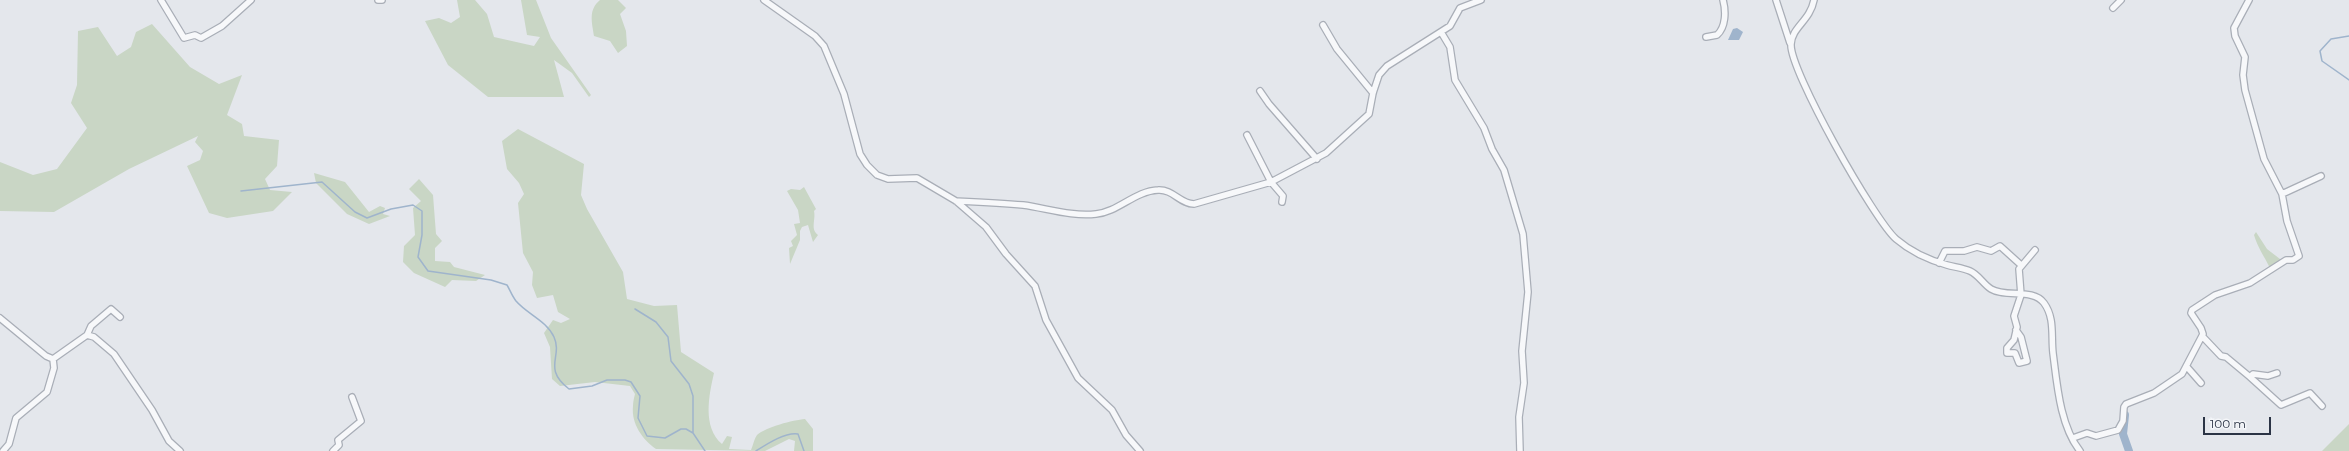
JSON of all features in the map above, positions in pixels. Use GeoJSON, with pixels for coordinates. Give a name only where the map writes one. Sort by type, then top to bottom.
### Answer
{"type":"FeatureCollection","features":[{"type":"Feature","properties":{"kind":"street"},"geometry":{"type":"LineString","coordinates":[[161,0],[184,38],[195,35],[201,38],[222,26],[251,0]]}},
{"type":"Feature","properties":{"kind":"street"},"geometry":{"type":"LineString","coordinates":[[764,0],[815,36],[824,46],[844,94],[860,154],[871,170],[879,176],[888,178],[917,178],[956,201],[986,227],[1006,254],[1035,286],[1046,320],[1078,378],[1112,410],[1126,435],[1140,451]]}},
{"type":"Feature","properties":{"kind":"street"},"geometry":{"type":"LineString","coordinates":[[956,201],[1023,205],[1094,214],[1108,211],[1131,199],[1157,190],[1172,193],[1186,203],[1194,204],[1271,182],[1331,150],[1369,114],[1373,93],[1379,75],[1387,66],[1441,32],[1452,23],[1460,8],[1481,0]]}},
{"type":"Feature","properties":{"kind":"street"},"geometry":{"type":"LineString","coordinates":[[1706,37],[1717,35],[1721,30],[1724,18],[1723,0]]}},
{"type":"Feature","properties":{"kind":"street"},"geometry":{"type":"LineString","coordinates":[[1776,0],[1804,86],[1847,166],[1882,223],[1898,241],[1915,252],[1940,263],[1972,272],[1994,291],[2038,297],[2048,311],[2052,322],[2053,353],[2063,410],[2073,438],[2080,451]]}},
{"type":"Feature","properties":{"kind":"street"},"geometry":{"type":"LineString","coordinates":[[1790,45],[1795,32],[1809,16],[1814,0]]}},
{"type":"Feature","properties":{"kind":"street"},"geometry":{"type":"LineString","coordinates":[[2113,8],[2121,0]]}},
{"type":"Feature","properties":{"kind":"street"},"geometry":{"type":"LineString","coordinates":[[2249,0],[2235,25],[2235,36],[2245,57],[2244,83],[2252,120],[2264,159],[2282,194],[2287,221],[2299,257],[2286,260],[2245,285],[2211,297],[2192,310],[2191,314],[2201,328],[2203,336],[2221,356],[2226,357],[2282,405],[2310,393],[2322,406]]}},
{"type":"Feature","properties":{"kind":"street"},"geometry":{"type":"LineString","coordinates":[[1323,25],[1336,49],[1373,93]]}},
{"type":"Feature","properties":{"kind":"street"},"geometry":{"type":"LineString","coordinates":[[1441,32],[1450,47],[1455,80],[1484,128],[1492,149],[1504,170],[1523,234],[1528,292],[1522,351],[1524,383],[1519,417],[1520,451]]}},
{"type":"Feature","properties":{"kind":"street"},"geometry":{"type":"LineString","coordinates":[[1260,91],[1269,104],[1316,159]]}},
{"type":"Feature","properties":{"kind":"street"},"geometry":{"type":"LineString","coordinates":[[1247,135],[1271,182],[1282,196],[1282,202]]}},
{"type":"Feature","properties":{"kind":"street"},"geometry":{"type":"LineString","coordinates":[[2282,194],[2321,176]]}},
{"type":"Feature","properties":{"kind":"street"},"geometry":{"type":"LineString","coordinates":[[1940,263],[1945,251],[1948,250],[1964,250],[1977,247],[1991,251],[2000,246],[2021,265]]}},
{"type":"Feature","properties":{"kind":"street"},"geometry":{"type":"LineString","coordinates":[[2016,330],[2021,337],[2027,361],[2018,364],[2014,353],[2007,353],[2007,349],[2014,340],[2016,330],[2014,316],[2021,295],[2019,269],[2036,250]]}},
{"type":"Feature","properties":{"kind":"street"},"geometry":{"type":"LineString","coordinates":[[53,359],[86,335],[92,325],[110,309],[120,317]]}},
{"type":"Feature","properties":{"kind":"street"},"geometry":{"type":"LineString","coordinates":[[0,318],[46,356],[53,359]]}},
{"type":"Feature","properties":{"kind":"street"},"geometry":{"type":"LineString","coordinates":[[86,335],[94,337],[114,354],[152,410],[169,441],[180,451]]}},
{"type":"Feature","properties":{"kind":"street"},"geometry":{"type":"LineString","coordinates":[[2073,438],[2087,433],[2096,436],[2118,430],[2123,421],[2124,407],[2128,402],[2146,396],[2172,382],[2188,367],[2203,336]]}},
{"type":"Feature","properties":{"kind":"street"},"geometry":{"type":"LineString","coordinates":[[3,451],[9,444],[18,416],[47,392],[54,368],[53,359]]}},
{"type":"Feature","properties":{"kind":"street"},"geometry":{"type":"LineString","coordinates":[[2188,367],[2201,383]]}},
{"type":"Feature","properties":{"kind":"street"},"geometry":{"type":"LineString","coordinates":[[2250,377],[2254,374],[2268,376],[2277,373]]}},
{"type":"Feature","properties":{"kind":"street"},"geometry":{"type":"LineString","coordinates":[[333,451],[338,445],[338,440],[361,421],[352,397]]}},
{"type":"Feature","properties":{"kind":"green space"},"geometry":{"type":"Polygon","coordinates":[[[457,0],[475,0],[487,14],[494,37],[534,46],[540,37],[527,35],[521,0],[536,0],[551,38],[591,95],[589,97],[572,73],[554,60],[564,97],[488,97],[448,65],[425,21],[439,18],[451,23],[460,17],[457,0]]]}},
{"type":"Feature","properties":{"kind":"green space"},"geometry":{"type":"Polygon","coordinates":[[[600,0],[618,0],[626,8],[620,14],[626,31],[627,46],[618,53],[610,41],[594,36],[592,12],[600,0]]]}},
{"type":"Feature","properties":{"kind":"green space"},"geometry":{"type":"Polygon","coordinates":[[[152,24],[190,67],[219,84],[242,75],[227,115],[242,124],[244,136],[279,140],[277,166],[265,179],[270,190],[292,192],[273,211],[227,218],[209,213],[187,166],[200,160],[203,151],[195,142],[198,136],[129,169],[54,212],[0,211],[0,162],[33,175],[57,169],[87,128],[71,103],[77,85],[78,31],[98,27],[117,56],[131,47],[136,32],[152,24]]]}},
{"type":"Feature","properties":{"kind":"green space"},"geometry":{"type":"Polygon","coordinates":[[[518,129],[584,164],[581,195],[587,209],[623,272],[627,299],[654,306],[677,305],[681,352],[714,373],[710,391],[709,420],[716,437],[722,444],[727,436],[732,437],[729,449],[751,450],[757,435],[761,432],[780,424],[805,419],[813,429],[813,451],[794,451],[795,441],[789,439],[765,451],[656,449],[642,436],[636,425],[633,413],[635,394],[630,386],[595,382],[560,386],[552,379],[550,347],[544,333],[553,320],[561,323],[570,319],[558,312],[553,295],[537,298],[532,285],[533,272],[523,253],[518,203],[524,194],[519,183],[507,169],[502,141],[518,129]]]}},
{"type":"Feature","properties":{"kind":"green space"},"geometry":{"type":"Polygon","coordinates":[[[314,173],[345,182],[369,212],[380,206],[385,208],[383,214],[390,216],[369,224],[347,214],[316,183],[314,173]]]}},
{"type":"Feature","properties":{"kind":"green space"},"geometry":{"type":"Polygon","coordinates":[[[419,179],[433,195],[436,234],[442,241],[435,248],[435,261],[450,262],[454,267],[485,275],[476,281],[452,280],[445,287],[414,273],[403,262],[404,246],[415,235],[413,208],[421,201],[409,189],[419,179]]]}},
{"type":"Feature","properties":{"kind":"green space"},"geometry":{"type":"Polygon","coordinates":[[[804,187],[816,209],[814,211],[814,230],[818,235],[813,242],[808,225],[802,227],[800,231],[800,240],[790,264],[789,248],[793,246],[791,241],[797,235],[794,224],[800,223],[798,210],[787,191],[791,189],[800,190],[804,187]]]}},
{"type":"Feature","properties":{"kind":"green space"},"geometry":{"type":"Polygon","coordinates":[[[2256,232],[2267,249],[2280,259],[2281,263],[2270,268],[2259,248],[2254,235],[2256,232]]]}},
{"type":"Feature","properties":{"kind":"green space"},"geometry":{"type":"Polygon","coordinates":[[[2349,424],[2349,451],[2322,451],[2349,424]]]}},
{"type":"Feature","properties":{"kind":"water"},"geometry":{"type":"Polygon","coordinates":[[[1737,28],[1743,32],[1739,40],[1728,40],[1733,29],[1737,28]]]}},
{"type":"Feature","properties":{"kind":"waterway"},"geometry":{"type":"LineString","coordinates":[[2349,36],[2331,39],[2320,51],[2322,61],[2349,80]]}},
{"type":"Feature","properties":{"kind":"waterway"},"geometry":{"type":"LineString","coordinates":[[241,191],[322,182],[355,212],[367,218],[391,209],[413,205],[422,211],[422,235],[418,257],[428,271],[491,280],[507,285],[516,301],[551,331],[556,344],[555,369],[561,382],[569,389],[592,386],[607,380],[625,380],[631,382],[640,396],[638,418],[647,436],[665,438],[681,429],[686,429],[693,433],[705,451]]}},
{"type":"Feature","properties":{"kind":"waterway"},"geometry":{"type":"LineString","coordinates":[[635,309],[656,322],[668,337],[671,361],[689,384],[693,396],[693,433]]}},
{"type":"Feature","properties":{"kind":"waterway"},"geometry":{"type":"LineString","coordinates":[[2125,415],[2123,434],[2129,451]]}},
{"type":"Feature","properties":{"kind":"waterway"},"geometry":{"type":"LineString","coordinates":[[756,451],[776,439],[793,434],[798,434],[804,451]]}}]}
